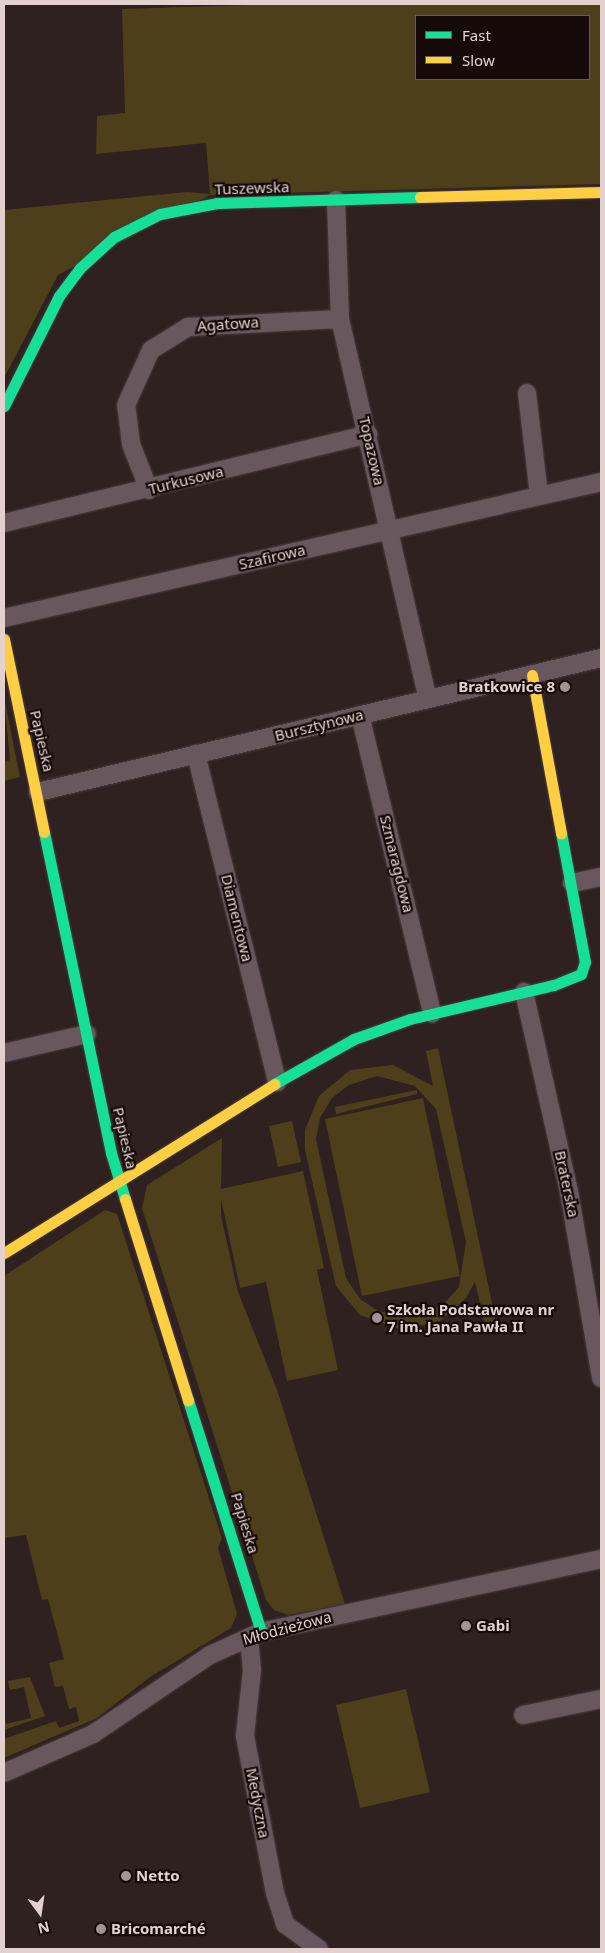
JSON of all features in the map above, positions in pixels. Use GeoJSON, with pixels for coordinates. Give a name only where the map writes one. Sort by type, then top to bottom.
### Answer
{"type":"FeatureCollection","features":[{"type":"Feature","properties":{"kind":"street","name":"Tuszewska"},"geometry":{"type":"LineString","coordinates":[[4,406],[59,296],[80,268],[114,237],[160,214],[190,207],[336,200],[601,192]]}},
{"type":"Feature","properties":{"kind":"street","name":"Topazowa"},"geometry":{"type":"LineString","coordinates":[[336,200],[340,319],[428,699]]}},
{"type":"Feature","properties":{"kind":"street","name":"Agatowa"},"geometry":{"type":"LineString","coordinates":[[149,490],[131,444],[126,405],[152,350],[188,327],[340,319]]}},
{"type":"Feature","properties":{"kind":"street"},"geometry":{"type":"LineString","coordinates":[[527,394],[539,495]]}},
{"type":"Feature","properties":{"kind":"street","name":"Turkusowa"},"geometry":{"type":"LineString","coordinates":[[4,523],[149,490],[368,434]]}},
{"type":"Feature","properties":{"kind":"street","name":"Szafirowa"},"geometry":{"type":"LineString","coordinates":[[4,618],[601,482]]}},
{"type":"Feature","properties":{"kind":"street","name":"Papieska"},"geometry":{"type":"LineString","coordinates":[[4,638],[119,1180],[255,1634]]}},
{"type":"Feature","properties":{"kind":"street","name":"Bursztynowa"},"geometry":{"type":"LineString","coordinates":[[38,792],[601,658]]}},
{"type":"Feature","properties":{"kind":"street"},"geometry":{"type":"LineString","coordinates":[[4,1253],[277,1082],[354,1039],[432,1013],[524,992],[580,974],[585,962],[572,883],[532,675]]}},
{"type":"Feature","properties":{"kind":"street","name":"Szmaragdowa"},"geometry":{"type":"LineString","coordinates":[[360,715],[432,1013]]}},
{"type":"Feature","properties":{"kind":"street","name":"Diamentowa"},"geometry":{"type":"LineString","coordinates":[[196,754],[277,1082]]}},
{"type":"Feature","properties":{"kind":"street"},"geometry":{"type":"LineString","coordinates":[[572,883],[601,877]]}},
{"type":"Feature","properties":{"kind":"street","name":"Braterska"},"geometry":{"type":"LineString","coordinates":[[524,992],[569,1192],[601,1378]]}},
{"type":"Feature","properties":{"kind":"street"},"geometry":{"type":"LineString","coordinates":[[4,1053],[87,1034]]}},
{"type":"Feature","properties":{"kind":"street","name":"Młodzieżowa"},"geometry":{"type":"LineString","coordinates":[[4,1773],[93,1734],[210,1655],[255,1634],[601,1559]]}},
{"type":"Feature","properties":{"kind":"street","name":"Medyczna"},"geometry":{"type":"LineString","coordinates":[[255,1634],[246,1736],[275,1893],[285,1924],[319,1949]]}},
{"type":"Feature","properties":{"kind":"street"},"geometry":{"type":"LineString","coordinates":[[523,1715],[601,1699]]}},
{"type":"Feature","properties":{"kind":"shaded area"},"geometry":{"type":"Polygon","coordinates":[[[276,4],[601,4],[601,184],[210,195],[58,275],[4,378],[4,210],[187,192],[210,194],[206,143],[96,154],[97,116],[125,113],[122,9],[276,4]]]}},
{"type":"Feature","properties":{"kind":"shaded area"},"geometry":{"type":"Polygon","coordinates":[[[4,697],[20,777],[4,781],[4,762],[10,760],[4,697]]]}},
{"type":"Feature","properties":{"kind":"shaded area"},"geometry":{"type":"Polygon","coordinates":[[[438,1048],[496,1322],[485,1325],[475,1282],[466,1298],[440,1321],[402,1330],[360,1315],[336,1286],[305,1150],[305,1130],[319,1096],[350,1070],[393,1065],[433,1086],[426,1051],[438,1048]],[[377,1076],[349,1085],[332,1098],[320,1118],[316,1139],[346,1278],[360,1299],[378,1311],[410,1317],[443,1305],[459,1287],[466,1242],[436,1109],[415,1086],[377,1076]]]}},
{"type":"Feature","properties":{"kind":"shaded area"},"geometry":{"type":"Polygon","coordinates":[[[417,1090],[417,1094],[336,1114],[335,1107],[417,1090]]]}},
{"type":"Feature","properties":{"kind":"shaded area"},"geometry":{"type":"Polygon","coordinates":[[[423,1098],[460,1276],[362,1296],[325,1119],[423,1098]]]}},
{"type":"Feature","properties":{"kind":"shaded area"},"geometry":{"type":"Polygon","coordinates":[[[292,1121],[301,1162],[278,1167],[269,1126],[292,1121]]]}},
{"type":"Feature","properties":{"kind":"shaded area"},"geometry":{"type":"Polygon","coordinates":[[[222,1138],[221,1189],[303,1171],[324,1268],[317,1270],[338,1370],[287,1381],[266,1282],[240,1288],[221,1199],[221,1216],[238,1292],[277,1390],[345,1604],[288,1615],[274,1610],[266,1600],[142,1208],[147,1185],[222,1138]]]}},
{"type":"Feature","properties":{"kind":"shaded area"},"geometry":{"type":"Polygon","coordinates":[[[105,1210],[117,1214],[222,1538],[218,1548],[237,1614],[231,1628],[150,1677],[97,1718],[4,1758],[4,1739],[56,1721],[59,1728],[79,1721],[76,1707],[69,1709],[63,1686],[55,1687],[49,1663],[64,1659],[48,1599],[42,1600],[26,1535],[4,1538],[4,1276],[105,1210]]]}},
{"type":"Feature","properties":{"kind":"shaded area"},"geometry":{"type":"Polygon","coordinates":[[[30,1677],[45,1716],[4,1730],[4,1717],[6,1724],[31,1718],[24,1687],[10,1690],[8,1681],[30,1677]]]}},
{"type":"Feature","properties":{"kind":"shaded area"},"geometry":{"type":"Polygon","coordinates":[[[406,1689],[430,1792],[360,1808],[336,1705],[406,1689]]]}},
{"type":"Feature","properties":{"kind":"traffic: fast"},"geometry":{"type":"LineString","coordinates":[[4,406],[59,296],[80,268],[114,237],[160,214],[217,203],[420,197]]}},
{"type":"Feature","properties":{"kind":"traffic: fast"},"geometry":{"type":"LineString","coordinates":[[44,832],[111,1153],[125,1199]]}},
{"type":"Feature","properties":{"kind":"traffic: fast"},"geometry":{"type":"LineString","coordinates":[[274,1084],[354,1039],[410,1019],[554,985],[581,974],[585,962],[561,833]]}},
{"type":"Feature","properties":{"kind":"traffic: fast"},"geometry":{"type":"LineString","coordinates":[[188,1400],[261,1632]]}},
{"type":"Feature","properties":{"kind":"traffic: slow"},"geometry":{"type":"LineString","coordinates":[[420,197],[601,192]]}},
{"type":"Feature","properties":{"kind":"traffic: slow"},"geometry":{"type":"LineString","coordinates":[[4,639],[44,832]]}},
{"type":"Feature","properties":{"kind":"traffic: slow"},"geometry":{"type":"LineString","coordinates":[[532,675],[561,833]]}},
{"type":"Feature","properties":{"kind":"traffic: slow"},"geometry":{"type":"LineString","coordinates":[[4,1253],[274,1084]]}},
{"type":"Feature","properties":{"kind":"traffic: slow"},"geometry":{"type":"LineString","coordinates":[[125,1199],[188,1400]]}},
{"type":"Feature","properties":{"kind":"place","name":"Bratkowice 8"},"geometry":{"type":"Point","coordinates":[565,687]}},
{"type":"Feature","properties":{"kind":"place","name":"Szkoła Podstawowa nr 7 im. Jana Pawła II"},"geometry":{"type":"Point","coordinates":[377,1318]}},
{"type":"Feature","properties":{"kind":"place","name":"Gabi"},"geometry":{"type":"Point","coordinates":[466,1626]}},
{"type":"Feature","properties":{"kind":"place","name":"Netto"},"geometry":{"type":"Point","coordinates":[126,1876]}},
{"type":"Feature","properties":{"kind":"place","name":"Bricomarché"},"geometry":{"type":"Point","coordinates":[101,1929]}}]}
